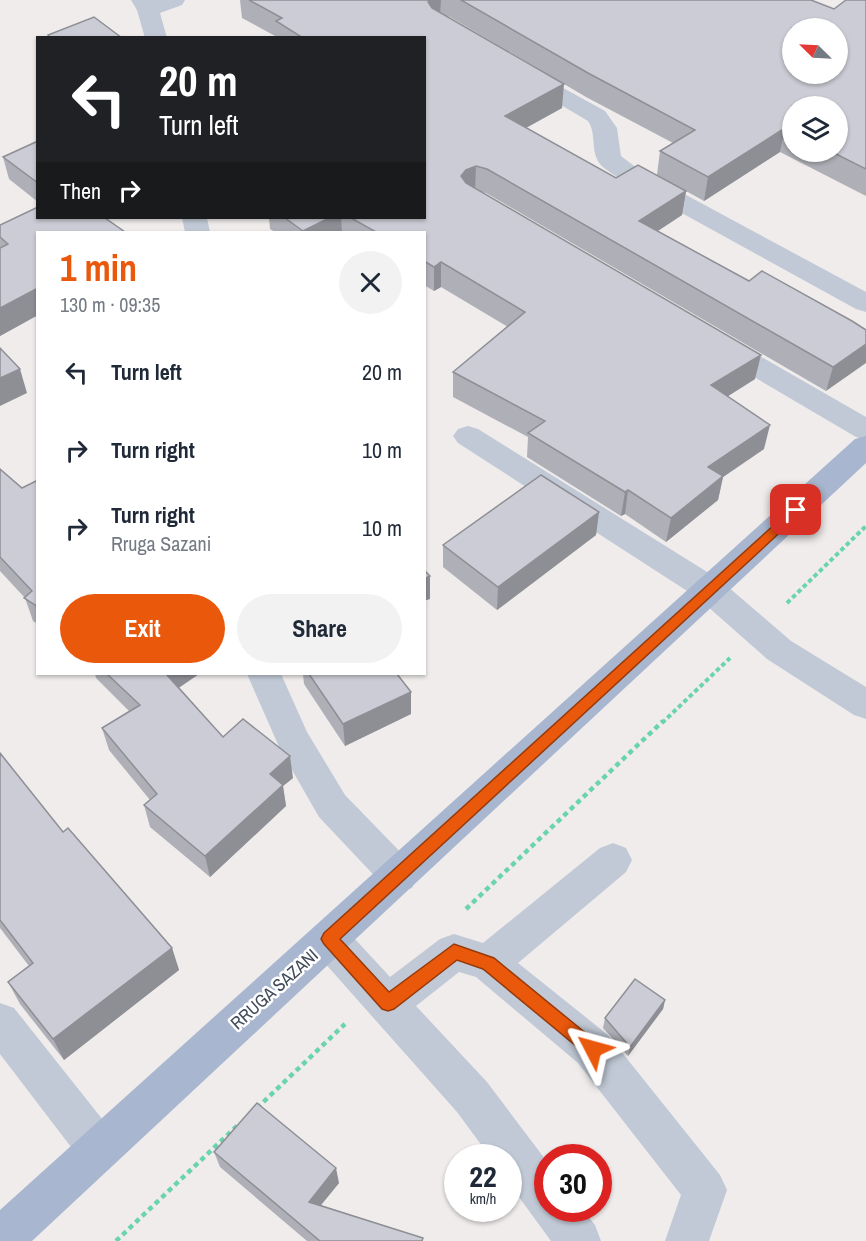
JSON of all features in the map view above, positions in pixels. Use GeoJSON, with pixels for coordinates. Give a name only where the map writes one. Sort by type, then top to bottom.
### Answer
{"type":"FeatureCollection","features":[{"type":"Feature","properties":{"kind":"main road","name":"RRUGA SAZANI"},"geometry":{"type":"LineString","coordinates":[[0,1240],[866,446]]}},
{"type":"Feature","properties":{"kind":"street"},"geometry":{"type":"LineString","coordinates":[[155,36],[145,5],[174,0]]}},
{"type":"Feature","properties":{"kind":"street"},"geometry":{"type":"LineString","coordinates":[[509,64],[597,116],[605,128],[606,149],[610,160],[629,174],[866,303]]}},
{"type":"Feature","properties":{"kind":"street"},"geometry":{"type":"LineString","coordinates":[[693,330],[866,430]]}},
{"type":"Feature","properties":{"kind":"street"},"geometry":{"type":"LineString","coordinates":[[468,436],[709,589],[779,650],[866,705]]}},
{"type":"Feature","properties":{"kind":"street"},"geometry":{"type":"LineString","coordinates":[[264,675],[292,739],[333,806],[399,876]]}},
{"type":"Feature","properties":{"kind":"street"},"geometry":{"type":"LineString","coordinates":[[488,963],[613,860]]}},
{"type":"Feature","properties":{"kind":"street"},"geometry":{"type":"LineString","coordinates":[[329,939],[472,1097],[534,1181]]}},
{"type":"Feature","properties":{"kind":"street"},"geometry":{"type":"LineString","coordinates":[[383,998],[454,951],[488,963],[593,1049],[705,1190],[687,1241]]}},
{"type":"Feature","properties":{"kind":"street"},"geometry":{"type":"LineString","coordinates":[[0,1022],[99,1149]]}},
{"type":"Feature","properties":{"kind":"street"},"geometry":{"type":"LineString","coordinates":[[564,1222],[579,1241]]}},
{"type":"Feature","properties":{"kind":"path"},"geometry":{"type":"LineString","coordinates":[[465,910],[759,631],[866,526]]}},
{"type":"Feature","properties":{"kind":"path"},"geometry":{"type":"LineString","coordinates":[[251,1113],[383,998]]}},
{"type":"Feature","properties":{"kind":"path"},"geometry":{"type":"LineString","coordinates":[[116,1241],[243,1121]]}},
{"type":"Feature","properties":{"kind":"building"},"geometry":{"type":"Polygon","coordinates":[[[249,0],[429,0],[432,8],[564,84],[505,116],[616,178],[638,165],[686,191],[639,221],[749,281],[762,271],[866,330],[866,344],[833,367],[487,169],[476,166],[466,170],[461,176],[466,183],[761,355],[711,385],[770,425],[708,467],[723,476],[671,518],[628,490],[625,492],[528,433],[545,421],[453,372],[525,312],[441,262],[434,267],[426,262],[426,231],[374,231],[353,219],[426,219],[426,36],[300,36],[276,21],[282,18],[249,0]]]}},
{"type":"Feature","properties":{"kind":"building"},"geometry":{"type":"Polygon","coordinates":[[[461,0],[811,0],[834,9],[846,0],[866,0],[866,169],[848,160],[848,96],[782,96],[782,130],[708,177],[660,151],[695,130],[588,73],[461,0]]]}},
{"type":"Feature","properties":{"kind":"building"},"geometry":{"type":"Polygon","coordinates":[[[94,17],[119,36],[49,36],[94,17]]]}},
{"type":"Feature","properties":{"kind":"building"},"geometry":{"type":"Polygon","coordinates":[[[36,142],[36,182],[3,157],[36,142]]]}},
{"type":"Feature","properties":{"kind":"building"},"geometry":{"type":"Polygon","coordinates":[[[36,208],[36,219],[106,219],[124,231],[36,231],[36,289],[0,308],[0,248],[8,244],[0,237],[0,225],[36,208]]]}},
{"type":"Feature","properties":{"kind":"building"},"geometry":{"type":"Polygon","coordinates":[[[286,219],[327,219],[303,231],[286,219]]]}},
{"type":"Feature","properties":{"kind":"building"},"geometry":{"type":"Polygon","coordinates":[[[0,348],[20,369],[0,378],[0,348]]]}},
{"type":"Feature","properties":{"kind":"building"},"geometry":{"type":"Polygon","coordinates":[[[0,469],[22,488],[36,481],[36,606],[24,598],[32,591],[0,557],[0,469]]]}},
{"type":"Feature","properties":{"kind":"building"},"geometry":{"type":"Polygon","coordinates":[[[541,475],[599,512],[498,587],[443,545],[541,475]]]}},
{"type":"Feature","properties":{"kind":"building"},"geometry":{"type":"Polygon","coordinates":[[[108,675],[167,675],[223,737],[243,719],[290,756],[270,774],[283,785],[205,856],[144,805],[157,794],[102,728],[140,705],[108,675]]]}},
{"type":"Feature","properties":{"kind":"building"},"geometry":{"type":"Polygon","coordinates":[[[310,675],[398,675],[411,692],[343,724],[310,675]]]}},
{"type":"Feature","properties":{"kind":"building"},"geometry":{"type":"Polygon","coordinates":[[[0,753],[63,832],[68,828],[172,948],[53,1039],[8,982],[33,963],[0,920],[0,753]]]}},
{"type":"Feature","properties":{"kind":"building"},"geometry":{"type":"Polygon","coordinates":[[[635,979],[665,1000],[630,1047],[605,1018],[635,979]]]}},
{"type":"Feature","properties":{"kind":"building"},"geometry":{"type":"Polygon","coordinates":[[[257,1103],[336,1168],[309,1202],[423,1238],[422,1241],[320,1241],[214,1152],[257,1103]]]}},
{"type":"Feature","properties":{"kind":"route"},"geometry":{"type":"LineString","coordinates":[[593,1049],[488,963],[454,951],[388,1003],[329,939],[796,510]]}}]}
